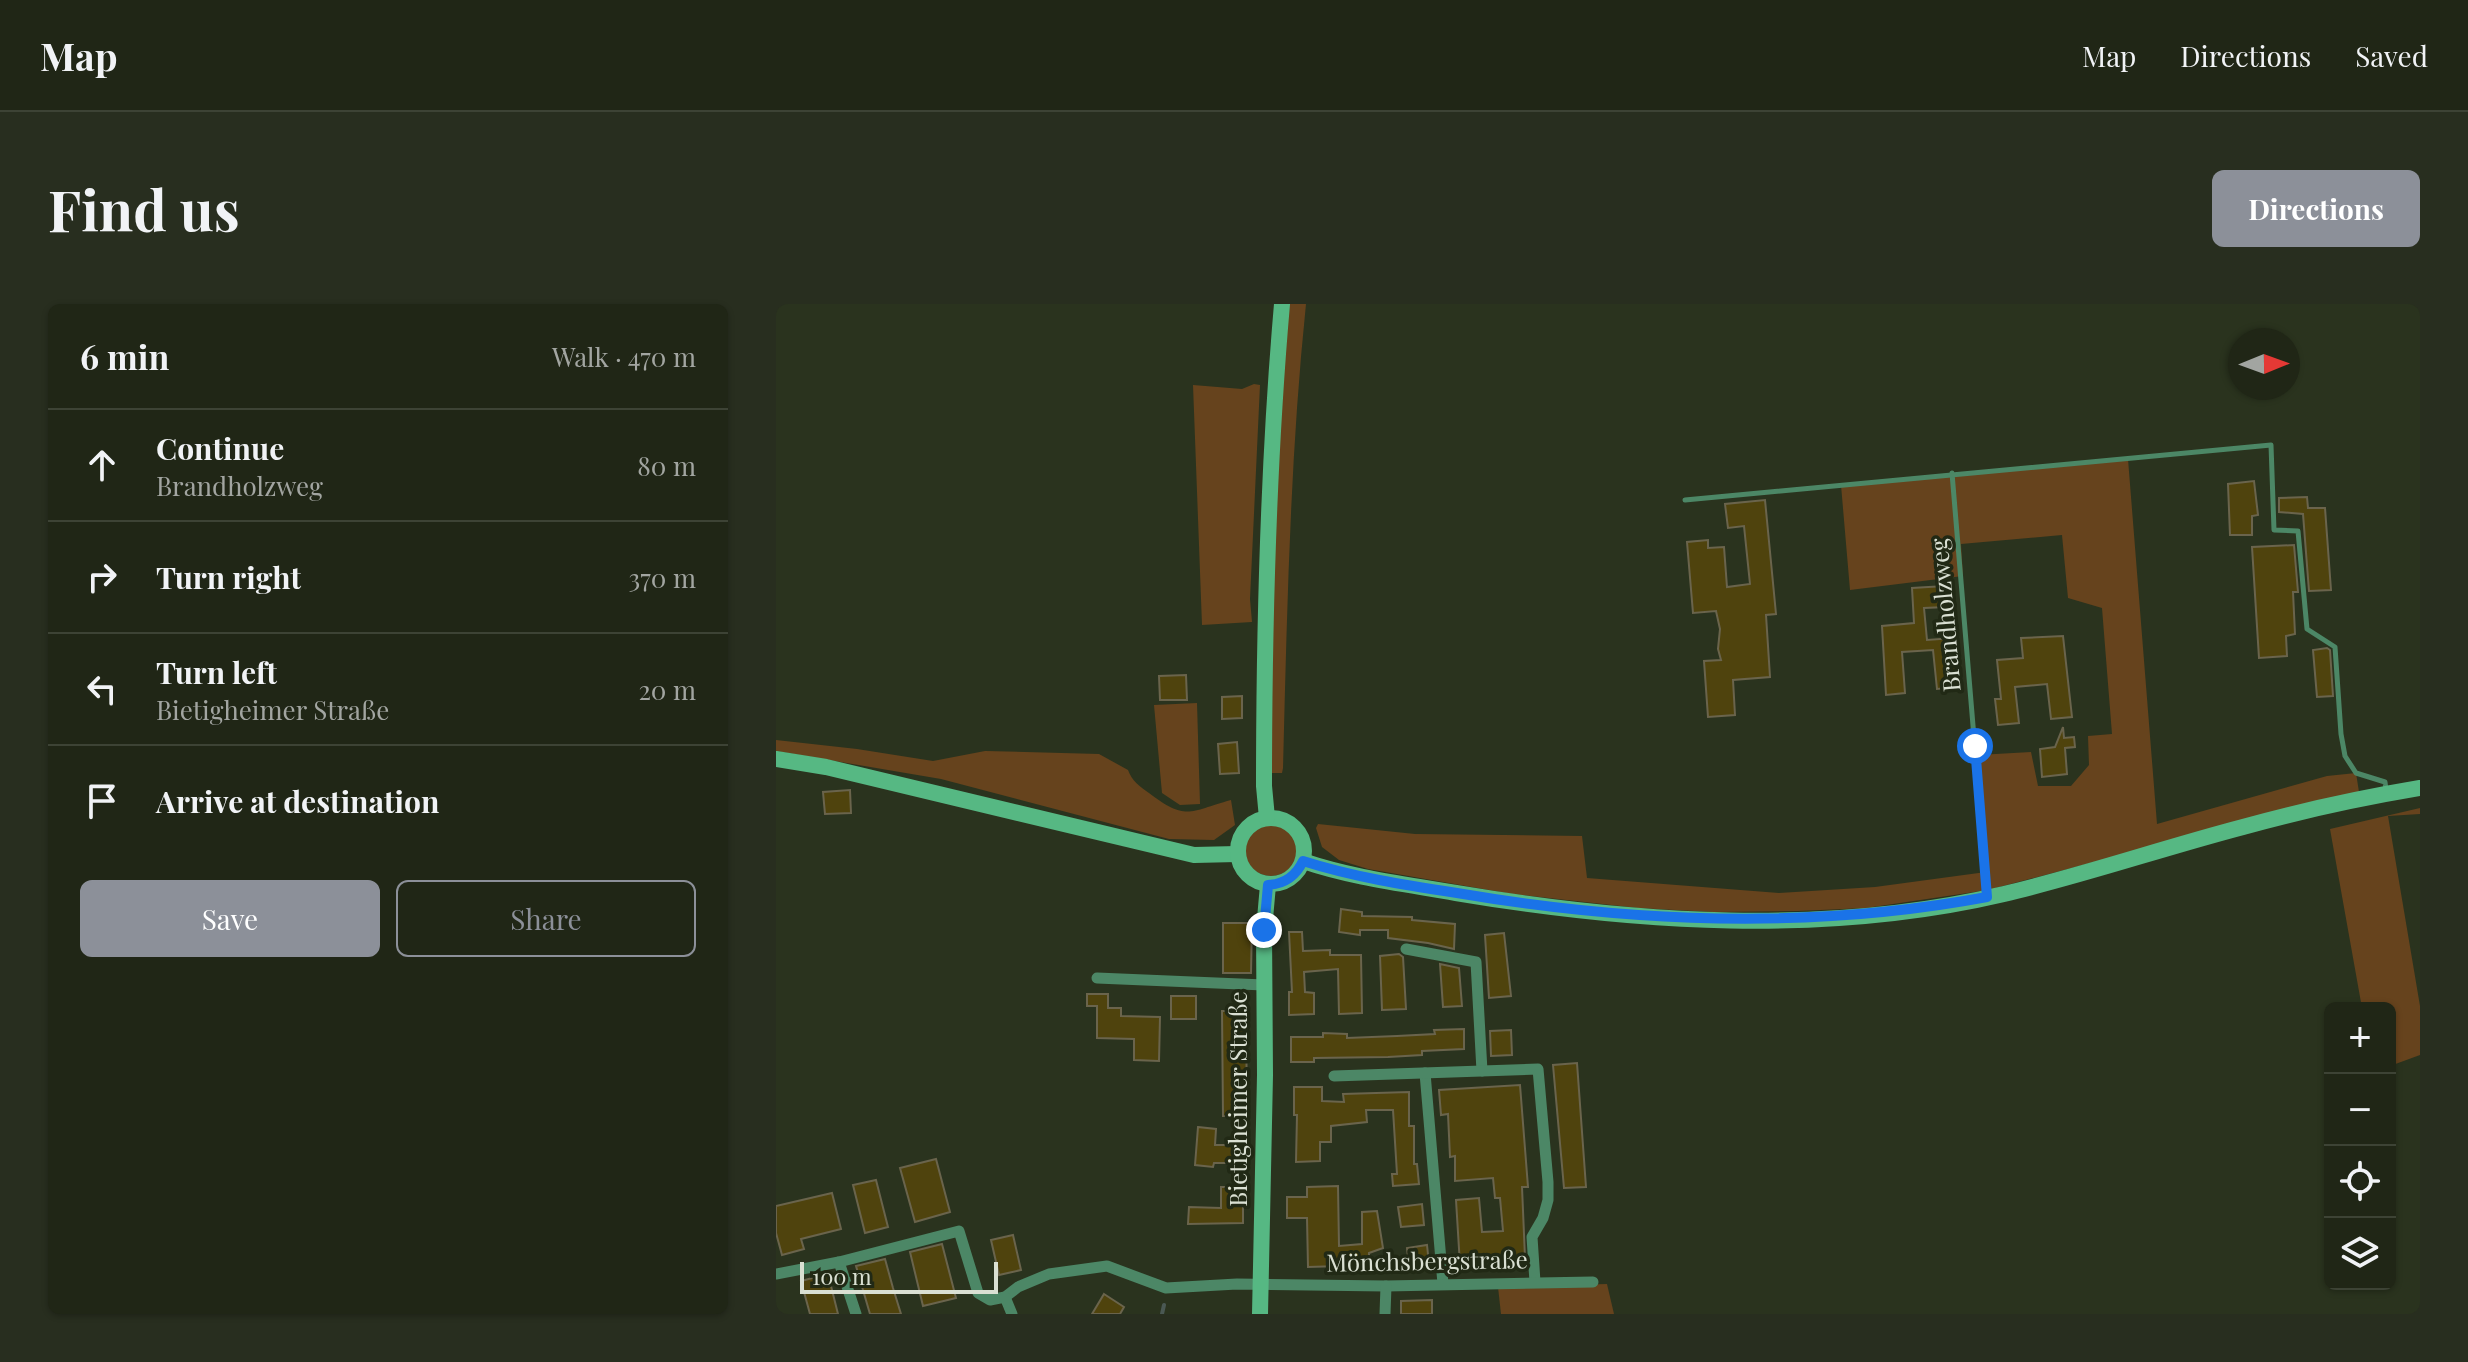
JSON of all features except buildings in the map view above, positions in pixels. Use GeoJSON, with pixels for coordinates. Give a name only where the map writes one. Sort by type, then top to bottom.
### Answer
{"type":"FeatureCollection","features":[{"type":"Feature","properties":{"kind":"main road"},"geometry":{"type":"LineString","coordinates":[[1267,818],[1264,786],[1265,591],[1272,414],[1282,304]]}},
{"type":"Feature","properties":{"kind":"main road"},"geometry":{"type":"LineString","coordinates":[[776,759],[826,767],[1194,855],[1237,854]]}},
{"type":"Feature","properties":{"kind":"main road"},"geometry":{"type":"LineString","coordinates":[[1303,861],[1380,880],[1499,900],[1664,918],[1782,919],[1876,914],[1987,897],[2105,867],[2241,827],[2420,788]]}},
{"type":"Feature","properties":{"kind":"main road"},"geometry":{"type":"LineString","coordinates":[[1267,818],[1285,821],[1294,827],[1302,839],[1303,861],[1291,877],[1268,885],[1249,876],[1237,854],[1238,843],[1247,827],[1267,818]]}},
{"type":"Feature","properties":{"kind":"main road","name":"Bietigheimer Straße"},"geometry":{"type":"LineString","coordinates":[[1260,1314],[1264,930],[1268,885]]}},
{"type":"Feature","properties":{"kind":"street"},"geometry":{"type":"LineString","coordinates":[[1406,949],[1476,962],[1482,1071]]}},
{"type":"Feature","properties":{"kind":"street"},"geometry":{"type":"LineString","coordinates":[[1097,978],[1264,985]]}},
{"type":"Feature","properties":{"kind":"street"},"geometry":{"type":"LineString","coordinates":[[1334,1076],[1538,1069],[1548,1182],[1545,1209],[1532,1237],[1535,1282]]}},
{"type":"Feature","properties":{"kind":"street"},"geometry":{"type":"LineString","coordinates":[[1425,1073],[1443,1284]]}},
{"type":"Feature","properties":{"kind":"street"},"geometry":{"type":"LineString","coordinates":[[776,1274],[839,1262],[959,1231],[978,1293],[990,1300],[1005,1297],[1012,1314]]}},
{"type":"Feature","properties":{"kind":"street"},"geometry":{"type":"LineString","coordinates":[[839,1262],[856,1314]]}},
{"type":"Feature","properties":{"kind":"street","name":"Mönchsbergstraße"},"geometry":{"type":"LineString","coordinates":[[1005,1297],[1018,1287],[1049,1274],[1107,1266],[1166,1288],[1237,1284],[1386,1286],[1593,1282]]}},
{"type":"Feature","properties":{"kind":"street"},"geometry":{"type":"LineString","coordinates":[[1385,1314],[1386,1286]]}},
{"type":"Feature","properties":{"kind":"lane"},"geometry":{"type":"LineString","coordinates":[[1685,500],[2271,445],[2274,530],[2298,531],[2307,629],[2335,647],[2345,756],[2356,773],[2385,782],[2387,794]]}},
{"type":"Feature","properties":{"kind":"lane","name":"Brandholzweg"},"geometry":{"type":"LineString","coordinates":[[1952,473],[1987,897]]}},
{"type":"Feature","properties":{"kind":"shaded area"},"geometry":{"type":"Polygon","coordinates":[[[1288,304],[1306,304],[1293,478],[1283,768],[1282,773],[1271,773],[1272,562],[1288,304]]]}},
{"type":"Feature","properties":{"kind":"shaded area"},"geometry":{"type":"Polygon","coordinates":[[[1193,385],[1242,389],[1260,385],[1250,599],[1252,622],[1202,625],[1193,385]]]}},
{"type":"Feature","properties":{"kind":"shaded area"},"geometry":{"type":"Polygon","coordinates":[[[2128,459],[2157,824],[2327,776],[2356,773],[2359,792],[1988,890],[1866,908],[1713,912],[1638,908],[1512,894],[1368,869],[1339,860],[1322,847],[1316,828],[1318,824],[1415,834],[1582,836],[1587,878],[1779,893],[1875,887],[1986,872],[1978,755],[2031,752],[2038,786],[2071,786],[2089,765],[2088,736],[2112,734],[2102,608],[2068,598],[2062,535],[1961,544],[1963,576],[1850,590],[1841,485],[2128,459]]]}},
{"type":"Feature","properties":{"kind":"shaded area"},"geometry":{"type":"Polygon","coordinates":[[[1197,703],[1200,804],[1180,805],[1162,793],[1154,705],[1197,703]]]}},
{"type":"Feature","properties":{"kind":"shaded area"},"geometry":{"type":"Polygon","coordinates":[[[776,740],[933,761],[985,751],[1099,754],[1128,770],[1139,786],[1172,808],[1189,812],[1231,800],[1235,825],[1214,840],[1169,839],[941,779],[776,751],[776,740]]]}},
{"type":"Feature","properties":{"kind":"shaded area"},"geometry":{"type":"Polygon","coordinates":[[[2420,808],[2420,814],[2388,816],[2420,1006],[2420,1055],[2396,1064],[2396,1002],[2361,1002],[2330,829],[2420,808]]]}},
{"type":"Feature","properties":{"kind":"shaded area"},"geometry":{"type":"Polygon","coordinates":[[[1271,824],[1289,832],[1297,850],[1289,868],[1271,876],[1253,868],[1245,850],[1253,832],[1271,824]]]}},
{"type":"Feature","properties":{"kind":"shaded area"},"geometry":{"type":"Polygon","coordinates":[[[1607,1284],[1614,1314],[1501,1314],[1498,1287],[1607,1284]]]}},
{"type":"Feature","properties":{"kind":"waterway"},"geometry":{"type":"LineString","coordinates":[[1162,1314],[1164,1305]]}},
{"type":"Feature","properties":{"kind":"route"},"geometry":{"type":"LineString","coordinates":[[1264,930],[1268,885],[1284,882],[1297,872],[1303,861],[1380,880],[1499,900],[1664,918],[1782,919],[1876,914],[1987,897],[1975,746]]}}]}
